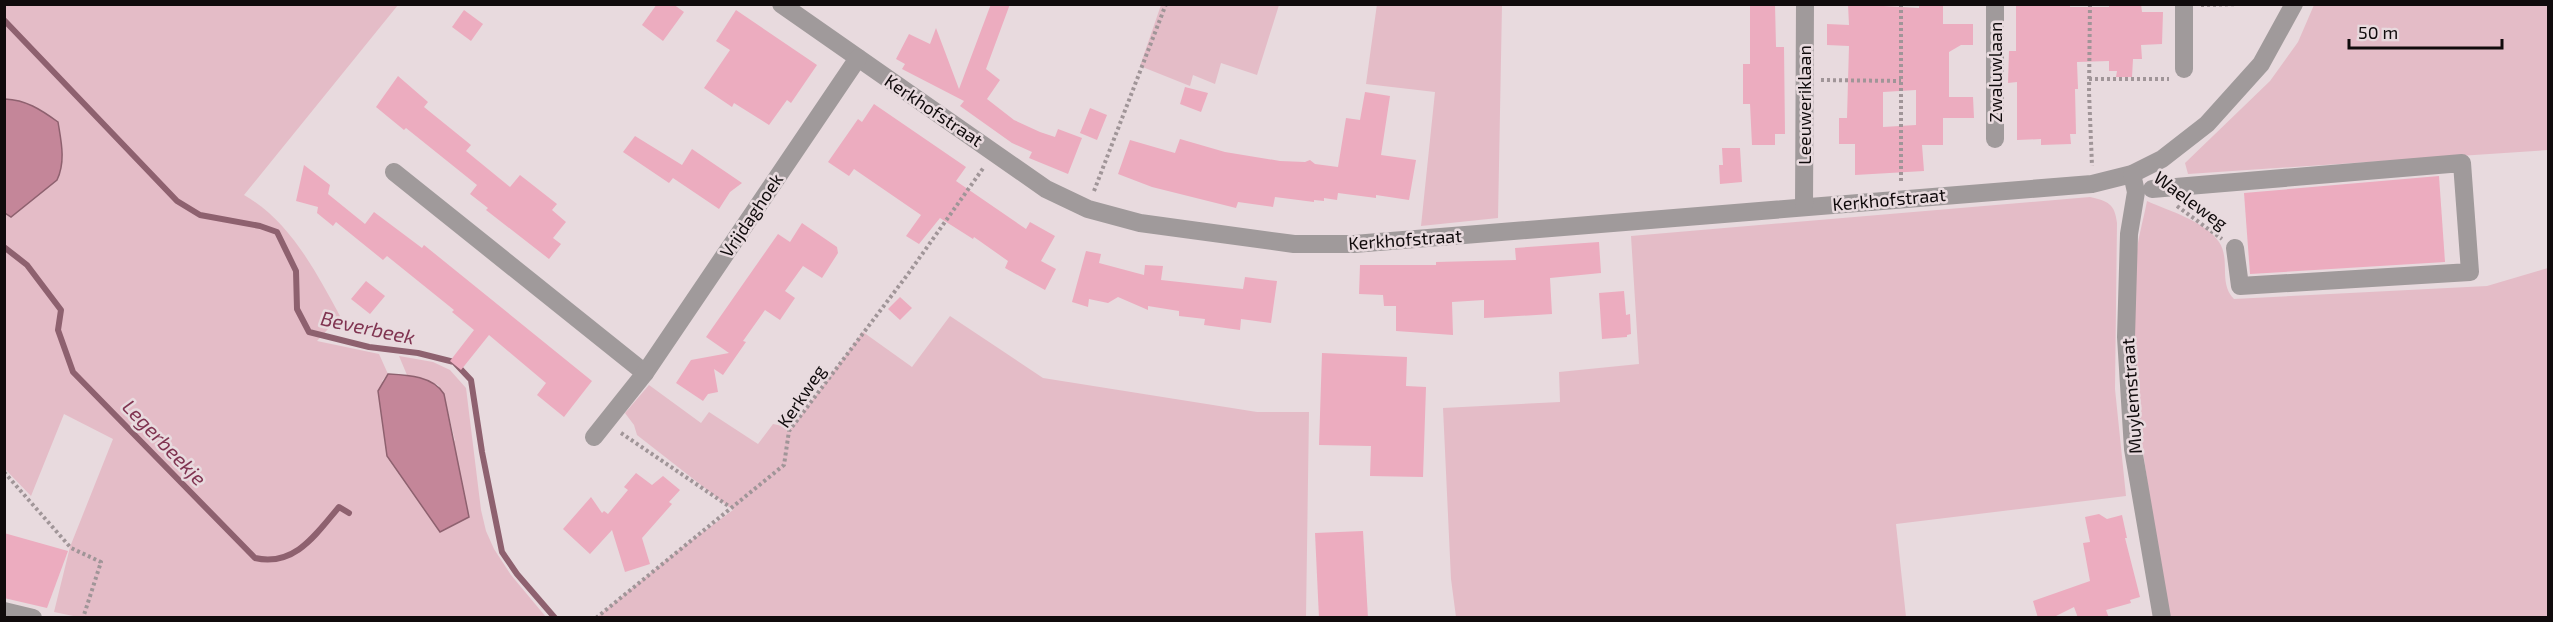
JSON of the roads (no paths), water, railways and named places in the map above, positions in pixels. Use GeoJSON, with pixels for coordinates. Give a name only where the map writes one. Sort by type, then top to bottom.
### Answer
{"type":"FeatureCollection","features":[{"type":"Feature","properties":{"kind":"street","name":"Kerkhofstraat"},"geometry":{"type":"LineString","coordinates":[[781,4],[1047,189],[1088,209],[1140,223],[1294,244],[1354,244],[2092,184],[2132,174],[2162,159],[2207,124],[2261,64],[2294,4]]}},
{"type":"Feature","properties":{"kind":"street","name":"Leeuweriklaan"},"geometry":{"type":"LineString","coordinates":[[1804,206],[1805,4]]}},
{"type":"Feature","properties":{"kind":"street","name":"Zwaluwlaan"},"geometry":{"type":"LineString","coordinates":[[1995,4],[1995,139]]}},
{"type":"Feature","properties":{"kind":"street"},"geometry":{"type":"LineString","coordinates":[[2184,5],[2184,69]]}},
{"type":"Feature","properties":{"kind":"street","name":"Vrijdaghoek"},"geometry":{"type":"LineString","coordinates":[[600,430],[645,373],[858,58]]}},
{"type":"Feature","properties":{"kind":"street"},"geometry":{"type":"LineString","coordinates":[[2152,189],[2462,163],[2470,272],[2240,286],[2235,248]]}},
{"type":"Feature","properties":{"kind":"street"},"geometry":{"type":"LineString","coordinates":[[394,172],[645,373]]}},
{"type":"Feature","properties":{"kind":"street","name":"Muylemstraat"},"geometry":{"type":"LineString","coordinates":[[2132,174],[2136,192],[2129,234],[2126,337],[2133,448],[2162,618]]}},
{"type":"Feature","properties":{"kind":"street"},"geometry":{"type":"LineString","coordinates":[[4,611],[33,618]]}},
{"type":"Feature","properties":{"kind":"waterway","name":"Beverbeek"},"geometry":{"type":"LineString","coordinates":[[4,20],[177,201],[200,215],[260,226],[277,232],[296,271],[297,309],[309,332],[369,347],[418,353],[454,362],[471,380],[482,452],[502,552],[517,574],[555,618]]}},
{"type":"Feature","properties":{"kind":"waterway","name":"Legerbeekje"},"geometry":{"type":"LineString","coordinates":[[4,247],[27,265],[61,310],[58,330],[73,372],[255,558],[269,560],[293,553],[313,537],[339,507],[349,513]]}}]}
